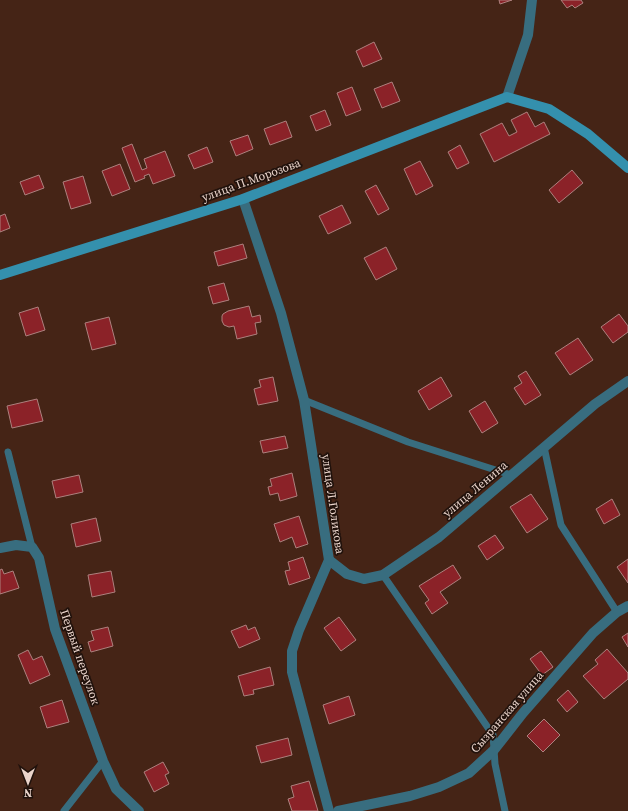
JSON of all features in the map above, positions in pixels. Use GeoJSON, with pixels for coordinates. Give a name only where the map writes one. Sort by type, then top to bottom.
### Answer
{"type":"FeatureCollection","features":[{"type":"Feature","properties":{"kind":"street"},"geometry":{"type":"LineString","coordinates":[[532,0],[528,35],[507,97],[549,109],[588,134],[628,168]]}},
{"type":"Feature","properties":{"kind":"street","name":"улица П.Морозова"},"geometry":{"type":"LineString","coordinates":[[0,275],[243,199],[507,97]]}},
{"type":"Feature","properties":{"kind":"street","name":"улица Л.Голикова"},"geometry":{"type":"LineString","coordinates":[[243,199],[281,313],[304,400],[329,560],[299,630],[292,651],[292,672],[328,811]]}},
{"type":"Feature","properties":{"kind":"street","name":"улица Ленина"},"geometry":{"type":"LineString","coordinates":[[329,560],[347,574],[364,579],[382,574],[439,537],[595,404],[628,381]]}},
{"type":"Feature","properties":{"kind":"street"},"geometry":{"type":"LineString","coordinates":[[0,548],[16,544],[32,547]]}},
{"type":"Feature","properties":{"kind":"street","name":"Первый переулок"},"geometry":{"type":"LineString","coordinates":[[32,547],[39,558],[55,629],[103,761]]}},
{"type":"Feature","properties":{"kind":"street","name":"Сызранская улица"},"geometry":{"type":"LineString","coordinates":[[338,811],[410,796],[439,787],[469,773],[494,750],[523,713],[593,633],[617,612],[628,606]]}},
{"type":"Feature","properties":{"kind":"street"},"geometry":{"type":"LineString","coordinates":[[103,761],[116,789],[139,811]]}},
{"type":"Feature","properties":{"kind":"lane"},"geometry":{"type":"LineString","coordinates":[[304,400],[408,442],[511,475]]}},
{"type":"Feature","properties":{"kind":"lane"},"geometry":{"type":"LineString","coordinates":[[544,447],[561,525],[617,612]]}},
{"type":"Feature","properties":{"kind":"lane"},"geometry":{"type":"LineString","coordinates":[[8,452],[32,547]]}},
{"type":"Feature","properties":{"kind":"lane"},"geometry":{"type":"LineString","coordinates":[[382,574],[493,735],[496,764],[505,811]]}},
{"type":"Feature","properties":{"kind":"lane"},"geometry":{"type":"LineString","coordinates":[[64,811],[103,761]]}},
{"type":"Feature","properties":{"kind":"building"},"geometry":{"type":"Polygon","coordinates":[[[499,0],[512,0],[500,4],[499,0]]]}},
{"type":"Feature","properties":{"kind":"building"},"geometry":{"type":"Polygon","coordinates":[[[561,0],[581,0],[583,3],[575,8],[572,5],[567,8],[561,0]]]}},
{"type":"Feature","properties":{"kind":"building"},"geometry":{"type":"Polygon","coordinates":[[[374,42],[382,59],[363,67],[356,51],[374,42]]]}},
{"type":"Feature","properties":{"kind":"building"},"geometry":{"type":"Polygon","coordinates":[[[392,82],[400,101],[382,108],[374,89],[392,82]]]}},
{"type":"Feature","properties":{"kind":"building"},"geometry":{"type":"Polygon","coordinates":[[[352,87],[361,110],[346,116],[337,93],[352,87]]]}},
{"type":"Feature","properties":{"kind":"building"},"geometry":{"type":"Polygon","coordinates":[[[325,110],[331,125],[316,131],[310,116],[325,110]]]}},
{"type":"Feature","properties":{"kind":"building"},"geometry":{"type":"Polygon","coordinates":[[[527,112],[535,127],[544,122],[550,134],[494,162],[480,134],[502,123],[509,136],[517,132],[511,120],[527,112]]]}},
{"type":"Feature","properties":{"kind":"building"},"geometry":{"type":"Polygon","coordinates":[[[286,121],[292,137],[270,145],[264,129],[286,121]]]}},
{"type":"Feature","properties":{"kind":"building"},"geometry":{"type":"Polygon","coordinates":[[[248,135],[253,149],[236,156],[230,141],[248,135]]]}},
{"type":"Feature","properties":{"kind":"building"},"geometry":{"type":"Polygon","coordinates":[[[132,144],[142,170],[147,168],[144,159],[165,151],[175,176],[153,184],[149,174],[144,176],[145,178],[135,182],[122,148],[132,144]]]}},
{"type":"Feature","properties":{"kind":"building"},"geometry":{"type":"Polygon","coordinates":[[[460,145],[469,163],[457,169],[448,152],[460,145]]]}},
{"type":"Feature","properties":{"kind":"building"},"geometry":{"type":"Polygon","coordinates":[[[207,147],[213,162],[194,169],[188,155],[207,147]]]}},
{"type":"Feature","properties":{"kind":"building"},"geometry":{"type":"Polygon","coordinates":[[[420,161],[433,186],[416,195],[404,169],[420,161]]]}},
{"type":"Feature","properties":{"kind":"building"},"geometry":{"type":"Polygon","coordinates":[[[120,164],[130,189],[112,196],[102,171],[120,164]]]}},
{"type":"Feature","properties":{"kind":"building"},"geometry":{"type":"Polygon","coordinates":[[[572,170],[583,183],[559,203],[549,190],[572,170]]]}},
{"type":"Feature","properties":{"kind":"building"},"geometry":{"type":"Polygon","coordinates":[[[39,175],[44,188],[25,195],[20,182],[39,175]]]}},
{"type":"Feature","properties":{"kind":"building"},"geometry":{"type":"Polygon","coordinates":[[[83,176],[91,203],[71,209],[63,182],[83,176]]]}},
{"type":"Feature","properties":{"kind":"building"},"geometry":{"type":"Polygon","coordinates":[[[376,185],[389,209],[378,215],[365,191],[376,185]]]}},
{"type":"Feature","properties":{"kind":"building"},"geometry":{"type":"Polygon","coordinates":[[[342,205],[351,223],[328,234],[319,216],[342,205]]]}},
{"type":"Feature","properties":{"kind":"building"},"geometry":{"type":"Polygon","coordinates":[[[5,214],[10,228],[0,232],[0,216],[5,214]]]}},
{"type":"Feature","properties":{"kind":"building"},"geometry":{"type":"Polygon","coordinates":[[[243,244],[247,258],[218,266],[214,252],[243,244]]]}},
{"type":"Feature","properties":{"kind":"building"},"geometry":{"type":"Polygon","coordinates":[[[386,247],[397,269],[376,280],[364,258],[386,247]]]}},
{"type":"Feature","properties":{"kind":"building"},"geometry":{"type":"Polygon","coordinates":[[[224,283],[229,300],[213,304],[208,287],[224,283]]]}},
{"type":"Feature","properties":{"kind":"building"},"geometry":{"type":"Polygon","coordinates":[[[249,306],[252,317],[260,315],[261,322],[255,323],[257,334],[237,339],[234,326],[229,327],[224,325],[222,316],[228,311],[249,306]]]}},
{"type":"Feature","properties":{"kind":"building"},"geometry":{"type":"Polygon","coordinates":[[[38,307],[45,330],[26,336],[19,313],[38,307]]]}},
{"type":"Feature","properties":{"kind":"building"},"geometry":{"type":"Polygon","coordinates":[[[619,314],[628,326],[628,332],[613,343],[601,327],[619,314]]]}},
{"type":"Feature","properties":{"kind":"building"},"geometry":{"type":"Polygon","coordinates":[[[109,317],[116,344],[92,350],[85,323],[109,317]]]}},
{"type":"Feature","properties":{"kind":"building"},"geometry":{"type":"Polygon","coordinates":[[[578,338],[593,360],[570,375],[555,353],[578,338]]]}},
{"type":"Feature","properties":{"kind":"building"},"geometry":{"type":"Polygon","coordinates":[[[526,371],[541,395],[525,405],[514,388],[522,383],[518,376],[526,371]]]}},
{"type":"Feature","properties":{"kind":"building"},"geometry":{"type":"Polygon","coordinates":[[[273,377],[278,401],[258,405],[254,389],[261,387],[259,380],[273,377]]]}},
{"type":"Feature","properties":{"kind":"building"},"geometry":{"type":"Polygon","coordinates":[[[441,377],[452,396],[429,410],[418,391],[441,377]]]}},
{"type":"Feature","properties":{"kind":"building"},"geometry":{"type":"Polygon","coordinates":[[[37,399],[43,421],[12,428],[7,406],[37,399]]]}},
{"type":"Feature","properties":{"kind":"building"},"geometry":{"type":"Polygon","coordinates":[[[485,401],[498,423],[482,433],[469,411],[485,401]]]}},
{"type":"Feature","properties":{"kind":"building"},"geometry":{"type":"Polygon","coordinates":[[[285,436],[288,448],[263,453],[260,441],[285,436]]]}},
{"type":"Feature","properties":{"kind":"building"},"geometry":{"type":"Polygon","coordinates":[[[292,473],[297,496],[280,501],[278,493],[270,495],[268,487],[272,486],[270,479],[292,473]]]}},
{"type":"Feature","properties":{"kind":"building"},"geometry":{"type":"Polygon","coordinates":[[[79,475],[83,492],[56,498],[52,481],[79,475]]]}},
{"type":"Feature","properties":{"kind":"building"},"geometry":{"type":"Polygon","coordinates":[[[531,494],[548,519],[527,533],[510,507],[531,494]]]}},
{"type":"Feature","properties":{"kind":"building"},"geometry":{"type":"Polygon","coordinates":[[[612,499],[620,515],[604,524],[596,509],[612,499]]]}},
{"type":"Feature","properties":{"kind":"building"},"geometry":{"type":"Polygon","coordinates":[[[299,516],[308,544],[296,548],[292,537],[280,542],[274,524],[299,516]]]}},
{"type":"Feature","properties":{"kind":"building"},"geometry":{"type":"Polygon","coordinates":[[[96,518],[101,541],[76,547],[71,524],[96,518]]]}},
{"type":"Feature","properties":{"kind":"building"},"geometry":{"type":"Polygon","coordinates":[[[495,535],[504,548],[487,560],[478,546],[495,535]]]}},
{"type":"Feature","properties":{"kind":"building"},"geometry":{"type":"Polygon","coordinates":[[[303,557],[310,578],[289,585],[285,571],[290,570],[288,562],[303,557]]]}},
{"type":"Feature","properties":{"kind":"building"},"geometry":{"type":"Polygon","coordinates":[[[628,559],[628,583],[617,567],[628,559]]]}},
{"type":"Feature","properties":{"kind":"building"},"geometry":{"type":"Polygon","coordinates":[[[453,565],[461,578],[440,592],[448,603],[432,614],[425,603],[429,600],[419,586],[453,565]]]}},
{"type":"Feature","properties":{"kind":"building"},"geometry":{"type":"Polygon","coordinates":[[[2,569],[4,574],[13,571],[19,588],[0,594],[0,570],[2,569]]]}},
{"type":"Feature","properties":{"kind":"building"},"geometry":{"type":"Polygon","coordinates":[[[111,571],[115,592],[92,597],[88,575],[111,571]]]}},
{"type":"Feature","properties":{"kind":"building"},"geometry":{"type":"Polygon","coordinates":[[[339,617],[356,640],[341,651],[324,628],[339,617]]]}},
{"type":"Feature","properties":{"kind":"building"},"geometry":{"type":"Polygon","coordinates":[[[246,625],[248,630],[255,627],[260,639],[239,648],[231,631],[246,625]]]}},
{"type":"Feature","properties":{"kind":"building"},"geometry":{"type":"Polygon","coordinates":[[[108,627],[113,646],[91,652],[88,642],[94,640],[91,631],[108,627]]]}},
{"type":"Feature","properties":{"kind":"building"},"geometry":{"type":"Polygon","coordinates":[[[628,633],[628,647],[622,637],[628,633]]]}},
{"type":"Feature","properties":{"kind":"building"},"geometry":{"type":"Polygon","coordinates":[[[607,649],[628,673],[628,679],[604,699],[583,676],[598,664],[595,660],[607,649]]]}},
{"type":"Feature","properties":{"kind":"building"},"geometry":{"type":"Polygon","coordinates":[[[28,650],[33,660],[42,656],[50,675],[30,684],[18,655],[28,650]]]}},
{"type":"Feature","properties":{"kind":"building"},"geometry":{"type":"Polygon","coordinates":[[[541,651],[553,667],[542,675],[530,659],[541,651]]]}},
{"type":"Feature","properties":{"kind":"building"},"geometry":{"type":"Polygon","coordinates":[[[270,667],[274,685],[253,690],[254,694],[244,696],[238,676],[270,667]]]}},
{"type":"Feature","properties":{"kind":"building"},"geometry":{"type":"Polygon","coordinates":[[[568,690],[578,702],[567,712],[557,700],[568,690]]]}},
{"type":"Feature","properties":{"kind":"building"},"geometry":{"type":"Polygon","coordinates":[[[349,696],[355,715],[329,724],[323,705],[349,696]]]}},
{"type":"Feature","properties":{"kind":"building"},"geometry":{"type":"Polygon","coordinates":[[[62,700],[69,722],[47,728],[40,707],[62,700]]]}},
{"type":"Feature","properties":{"kind":"building"},"geometry":{"type":"Polygon","coordinates":[[[544,719],[560,735],[543,752],[527,736],[544,719]]]}},
{"type":"Feature","properties":{"kind":"building"},"geometry":{"type":"Polygon","coordinates":[[[288,738],[292,755],[261,763],[256,746],[288,738]]]}},
{"type":"Feature","properties":{"kind":"building"},"geometry":{"type":"Polygon","coordinates":[[[163,762],[169,773],[165,775],[169,784],[154,792],[144,772],[163,762]]]}},
{"type":"Feature","properties":{"kind":"building"},"geometry":{"type":"Polygon","coordinates":[[[309,781],[318,811],[292,811],[288,799],[294,797],[291,786],[309,781]]]}}]}
